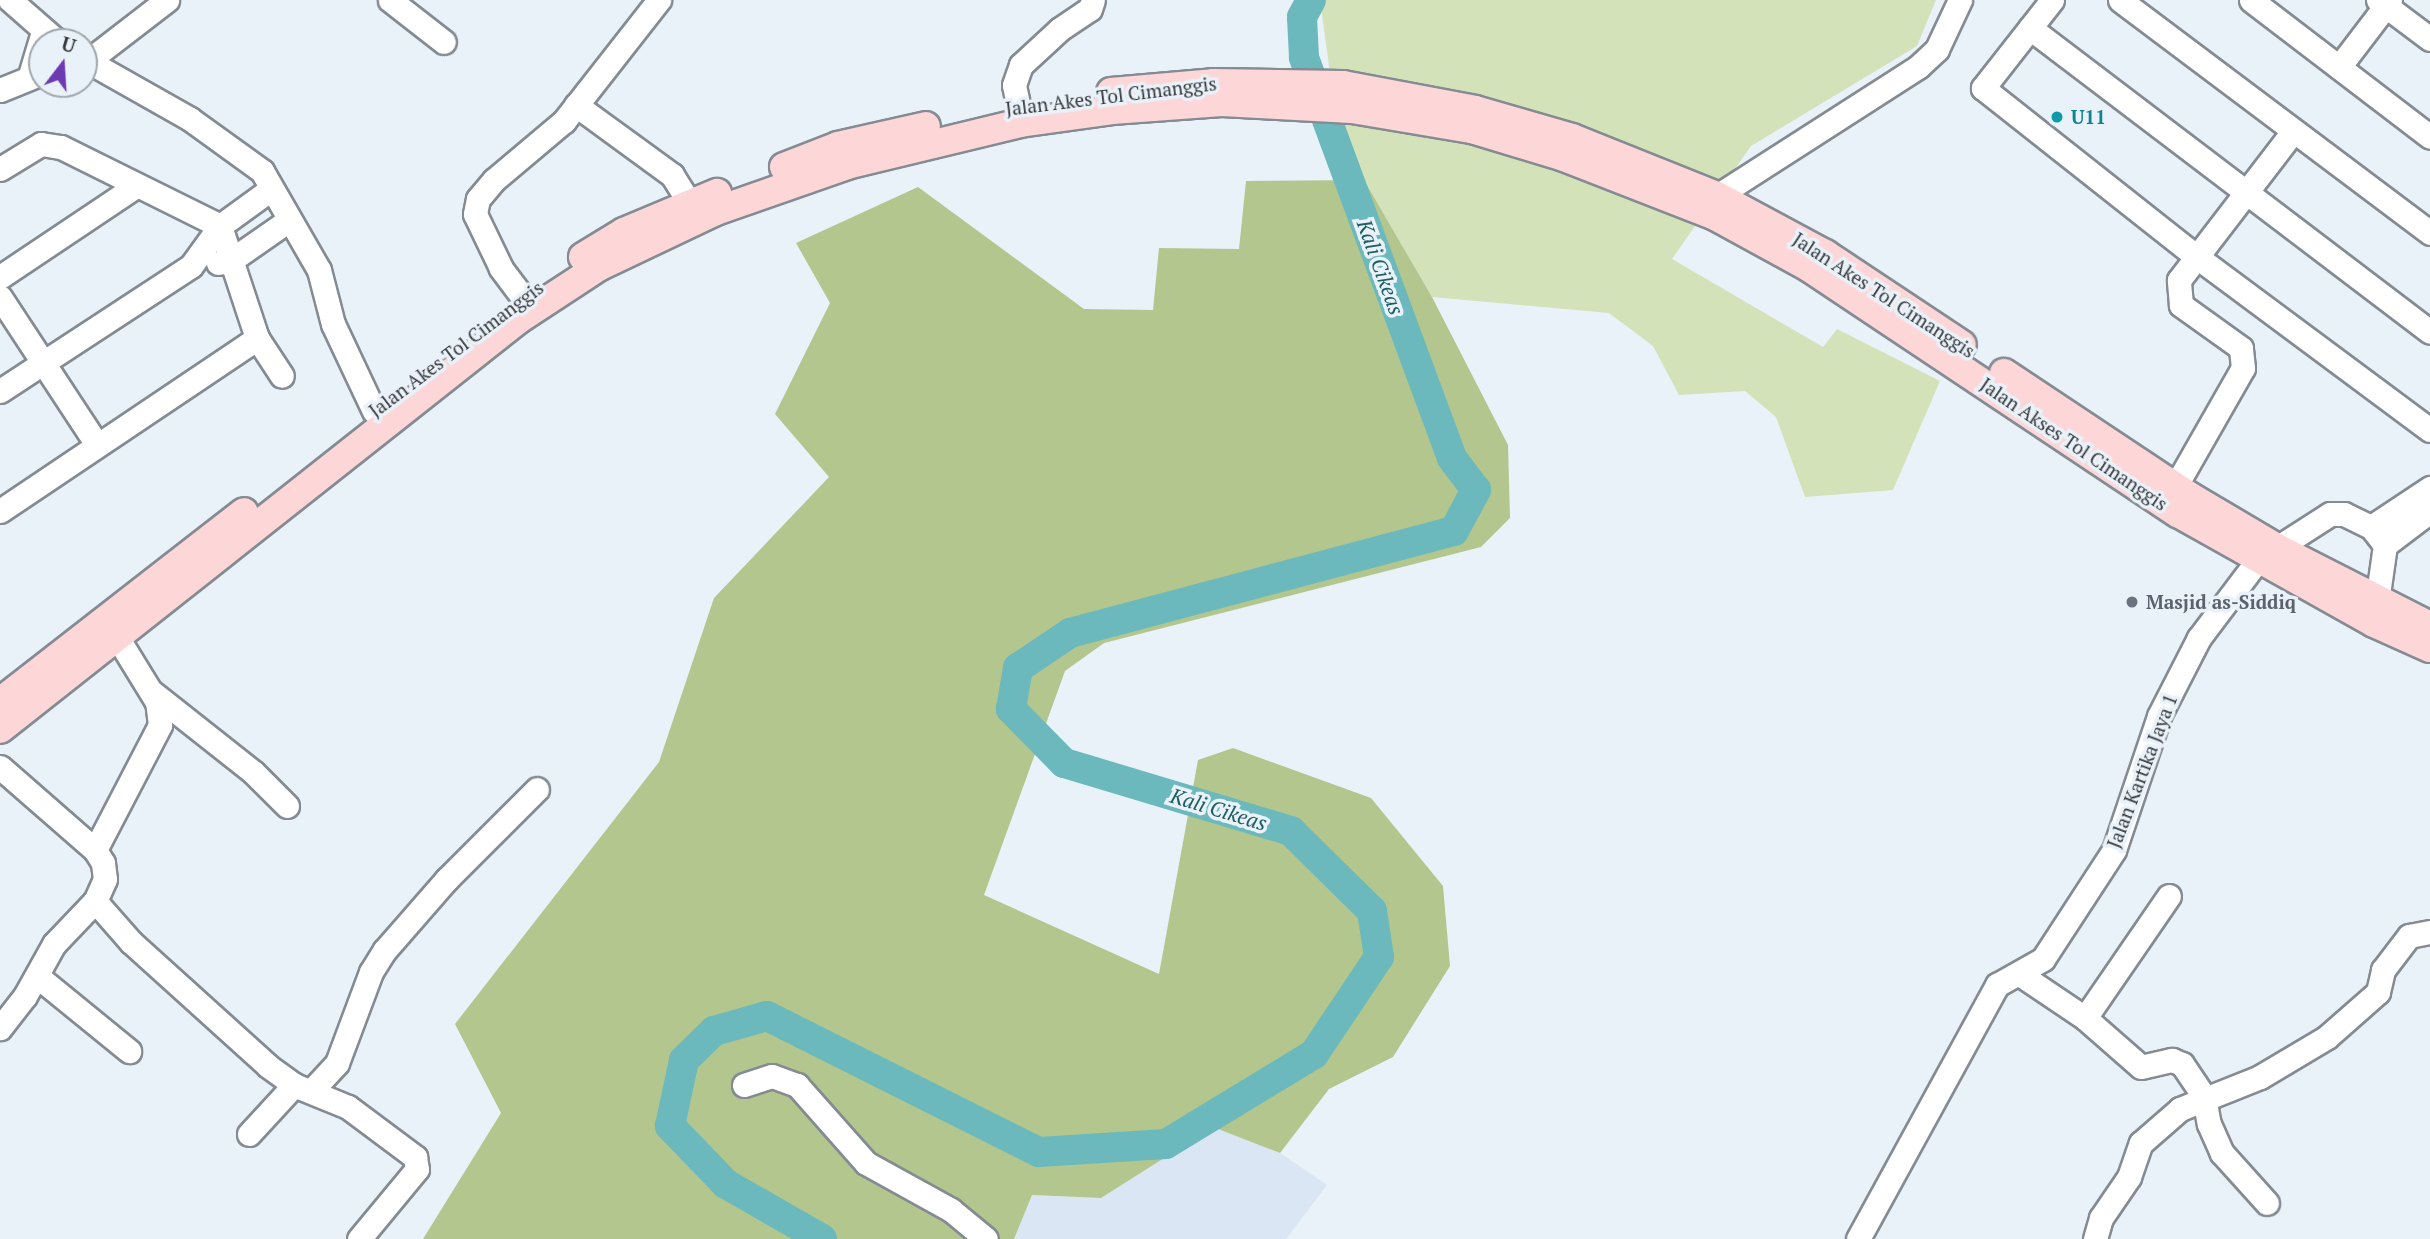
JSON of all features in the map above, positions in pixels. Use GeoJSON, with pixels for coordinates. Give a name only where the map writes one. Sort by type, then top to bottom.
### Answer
{"type":"FeatureCollection","features":[{"type":"Feature","properties":{"kind":"main road","name":"Jalan Akes Tol Cimanggis"},"geometry":{"type":"LineString","coordinates":[[0,729],[519,319],[704,203],[847,164],[1020,123],[1237,92],[1343,85],[1403,105],[1572,138],[1717,196],[1825,254],[2180,499]]}},
{"type":"Feature","properties":{"kind":"main road","name":"Jalan Akes Tol Cimanggis"},"geometry":{"type":"LineString","coordinates":[[0,702],[521,295],[624,232],[704,203],[838,146],[1018,104],[1158,86],[1237,92]]}},
{"type":"Feature","properties":{"kind":"main road","name":"Jalan Akses Tol Cimanggis"},"geometry":{"type":"LineString","coordinates":[[1403,105],[1564,157],[1715,216],[1810,268],[2267,554],[2430,648]]}},
{"type":"Feature","properties":{"kind":"main road"},"geometry":{"type":"LineString","coordinates":[[2267,554],[2430,626]]}},
{"type":"Feature","properties":{"kind":"street"},"geometry":{"type":"LineString","coordinates":[[10,0],[40,28]]}},
{"type":"Feature","properties":{"kind":"street"},"geometry":{"type":"LineString","coordinates":[[98,53],[167,0]]}},
{"type":"Feature","properties":{"kind":"street"},"geometry":{"type":"LineString","coordinates":[[390,0],[444,42]]}},
{"type":"Feature","properties":{"kind":"street"},"geometry":{"type":"LineString","coordinates":[[1018,104],[1014,85],[1021,65],[1060,29],[1090,9],[1093,0]]}},
{"type":"Feature","properties":{"kind":"street"},"geometry":{"type":"LineString","coordinates":[[1717,196],[1919,67],[1937,49],[1960,0]]}},
{"type":"Feature","properties":{"kind":"street"},"geometry":{"type":"LineString","coordinates":[[2052,0],[1983,88],[2197,257],[2430,430]]}},
{"type":"Feature","properties":{"kind":"street"},"geometry":{"type":"LineString","coordinates":[[2120,0],[2292,133],[2430,233]]}},
{"type":"Feature","properties":{"kind":"street"},"geometry":{"type":"LineString","coordinates":[[2251,0],[2430,137]]}},
{"type":"Feature","properties":{"kind":"street"},"geometry":{"type":"LineString","coordinates":[[2339,67],[2385,2],[2430,39]]}},
{"type":"Feature","properties":{"kind":"street"},"geometry":{"type":"LineString","coordinates":[[521,295],[501,268],[475,214],[478,200],[576,105],[647,4]]}},
{"type":"Feature","properties":{"kind":"street"},"geometry":{"type":"LineString","coordinates":[[2030,28],[2245,195],[2430,332]]}},
{"type":"Feature","properties":{"kind":"street"},"geometry":{"type":"LineString","coordinates":[[98,69],[246,157],[262,171],[319,270],[333,324],[374,411]]}},
{"type":"Feature","properties":{"kind":"street"},"geometry":{"type":"LineString","coordinates":[[0,90],[28,78]]}},
{"type":"Feature","properties":{"kind":"street"},"geometry":{"type":"LineString","coordinates":[[576,105],[672,175],[704,203]]}},
{"type":"Feature","properties":{"kind":"street"},"geometry":{"type":"LineString","coordinates":[[2180,499],[2243,368],[2241,348],[2181,305],[2179,280],[2292,133]]}},
{"type":"Feature","properties":{"kind":"street"},"geometry":{"type":"LineString","coordinates":[[0,169],[41,144],[61,147],[220,226],[257,338],[282,376]]}},
{"type":"Feature","properties":{"kind":"street"},"geometry":{"type":"LineString","coordinates":[[0,277],[136,186]]}},
{"type":"Feature","properties":{"kind":"street"},"geometry":{"type":"LineString","coordinates":[[0,390],[191,266],[220,226],[271,189]]}},
{"type":"Feature","properties":{"kind":"street"},"geometry":{"type":"LineString","coordinates":[[191,266],[230,261],[289,220]]}},
{"type":"Feature","properties":{"kind":"street"},"geometry":{"type":"LineString","coordinates":[[0,298],[96,443]]}},
{"type":"Feature","properties":{"kind":"street"},"geometry":{"type":"LineString","coordinates":[[0,511],[96,443],[257,338]]}},
{"type":"Feature","properties":{"kind":"street"},"geometry":{"type":"LineString","coordinates":[[2377,601],[2378,536],[2430,488]]}},
{"type":"Feature","properties":{"kind":"street"},"geometry":{"type":"LineString","coordinates":[[2378,536],[2430,511]]}},
{"type":"Feature","properties":{"kind":"street","name":"Jalan Kartika Jaya 1"},"geometry":{"type":"LineString","coordinates":[[1858,1239],[1997,985],[2021,975],[2043,959],[2114,850],[2159,716],[2199,638],[2267,554],[2330,514],[2344,514],[2378,536]]}},
{"type":"Feature","properties":{"kind":"street"},"geometry":{"type":"LineString","coordinates":[[95,850],[158,731],[161,710],[117,638]]}},
{"type":"Feature","properties":{"kind":"street"},"geometry":{"type":"LineString","coordinates":[[153,693],[253,772],[287,806]]}},
{"type":"Feature","properties":{"kind":"street"},"geometry":{"type":"LineString","coordinates":[[0,768],[95,850],[103,863],[105,879],[95,901],[61,935],[37,976],[0,1028]]}},
{"type":"Feature","properties":{"kind":"street"},"geometry":{"type":"LineString","coordinates":[[249,1134],[303,1087],[337,1063],[370,972],[385,950],[447,879],[537,789]]}},
{"type":"Feature","properties":{"kind":"street"},"geometry":{"type":"LineString","coordinates":[[2085,1018],[2169,896]]}},
{"type":"Feature","properties":{"kind":"street"},"geometry":{"type":"LineString","coordinates":[[95,901],[131,943],[243,1045],[303,1087],[348,1107],[418,1163],[359,1239]]}},
{"type":"Feature","properties":{"kind":"street"},"geometry":{"type":"LineString","coordinates":[[2095,1239],[2101,1218],[2129,1177],[2141,1143],[2180,1109],[2204,1097],[2260,1077],[2327,1037],[2378,992],[2383,970],[2410,936],[2430,932]]}},
{"type":"Feature","properties":{"kind":"street"},"geometry":{"type":"LineString","coordinates":[[2021,975],[2085,1018],[2141,1067],[2177,1061],[2204,1097],[2209,1124],[2222,1153],[2267,1203]]}},
{"type":"Feature","properties":{"kind":"street"},"geometry":{"type":"LineString","coordinates":[[37,976],[129,1051]]}},
{"type":"Feature","properties":{"kind":"street"},"geometry":{"type":"LineString","coordinates":[[744,1085],[772,1076],[797,1085],[866,1163],[951,1210],[986,1239]]}},
{"type":"Feature","properties":{"kind":"shaded area"},"geometry":{"type":"Polygon","coordinates":[[[1213,1126],[1280,1153],[1327,1185],[1286,1239],[1014,1239],[1031,1195],[1101,1198],[1213,1126]]]}},
{"type":"Feature","properties":{"kind":"green space"},"geometry":{"type":"Polygon","coordinates":[[[1320,0],[1936,0],[1917,46],[1751,146],[1672,259],[1823,347],[1837,329],[1940,381],[1893,490],[1805,497],[1776,417],[1745,391],[1679,395],[1653,346],[1609,313],[1432,297],[1364,180],[1333,95],[1320,0]]]}},
{"type":"Feature","properties":{"kind":"green space"},"geometry":{"type":"Polygon","coordinates":[[[1364,180],[1432,297],[1508,445],[1510,518],[1481,547],[1104,643],[1065,671],[984,895],[1159,974],[1198,760],[1233,748],[1371,798],[1443,886],[1450,966],[1393,1057],[1329,1089],[1280,1153],[1213,1127],[1101,1198],[1032,1195],[1014,1239],[423,1239],[501,1113],[455,1024],[659,762],[714,598],[829,477],[775,414],[830,303],[796,243],[918,187],[1084,309],[1153,310],[1159,248],[1239,249],[1246,181],[1364,180]]]}},
{"type":"Feature","properties":{"kind":"waterway","name":"Kali Cikeas"},"geometry":{"type":"LineString","coordinates":[[822,1239],[726,1184],[670,1126],[684,1060],[714,1031],[767,1016],[1039,1152],[1166,1144],[1314,1054],[1379,957],[1372,911],[1291,831],[1064,763],[1011,709],[1018,668],[1070,633],[1454,531],[1476,490],[1452,458],[1304,57],[1302,17],[1311,0]]}},
{"type":"Feature","properties":{"kind":"place","name":"U11"},"geometry":{"type":"Point","coordinates":[2057,117]}},
{"type":"Feature","properties":{"kind":"place","name":"Masjid as-Siddiq"},"geometry":{"type":"Point","coordinates":[2132,602]}}]}
